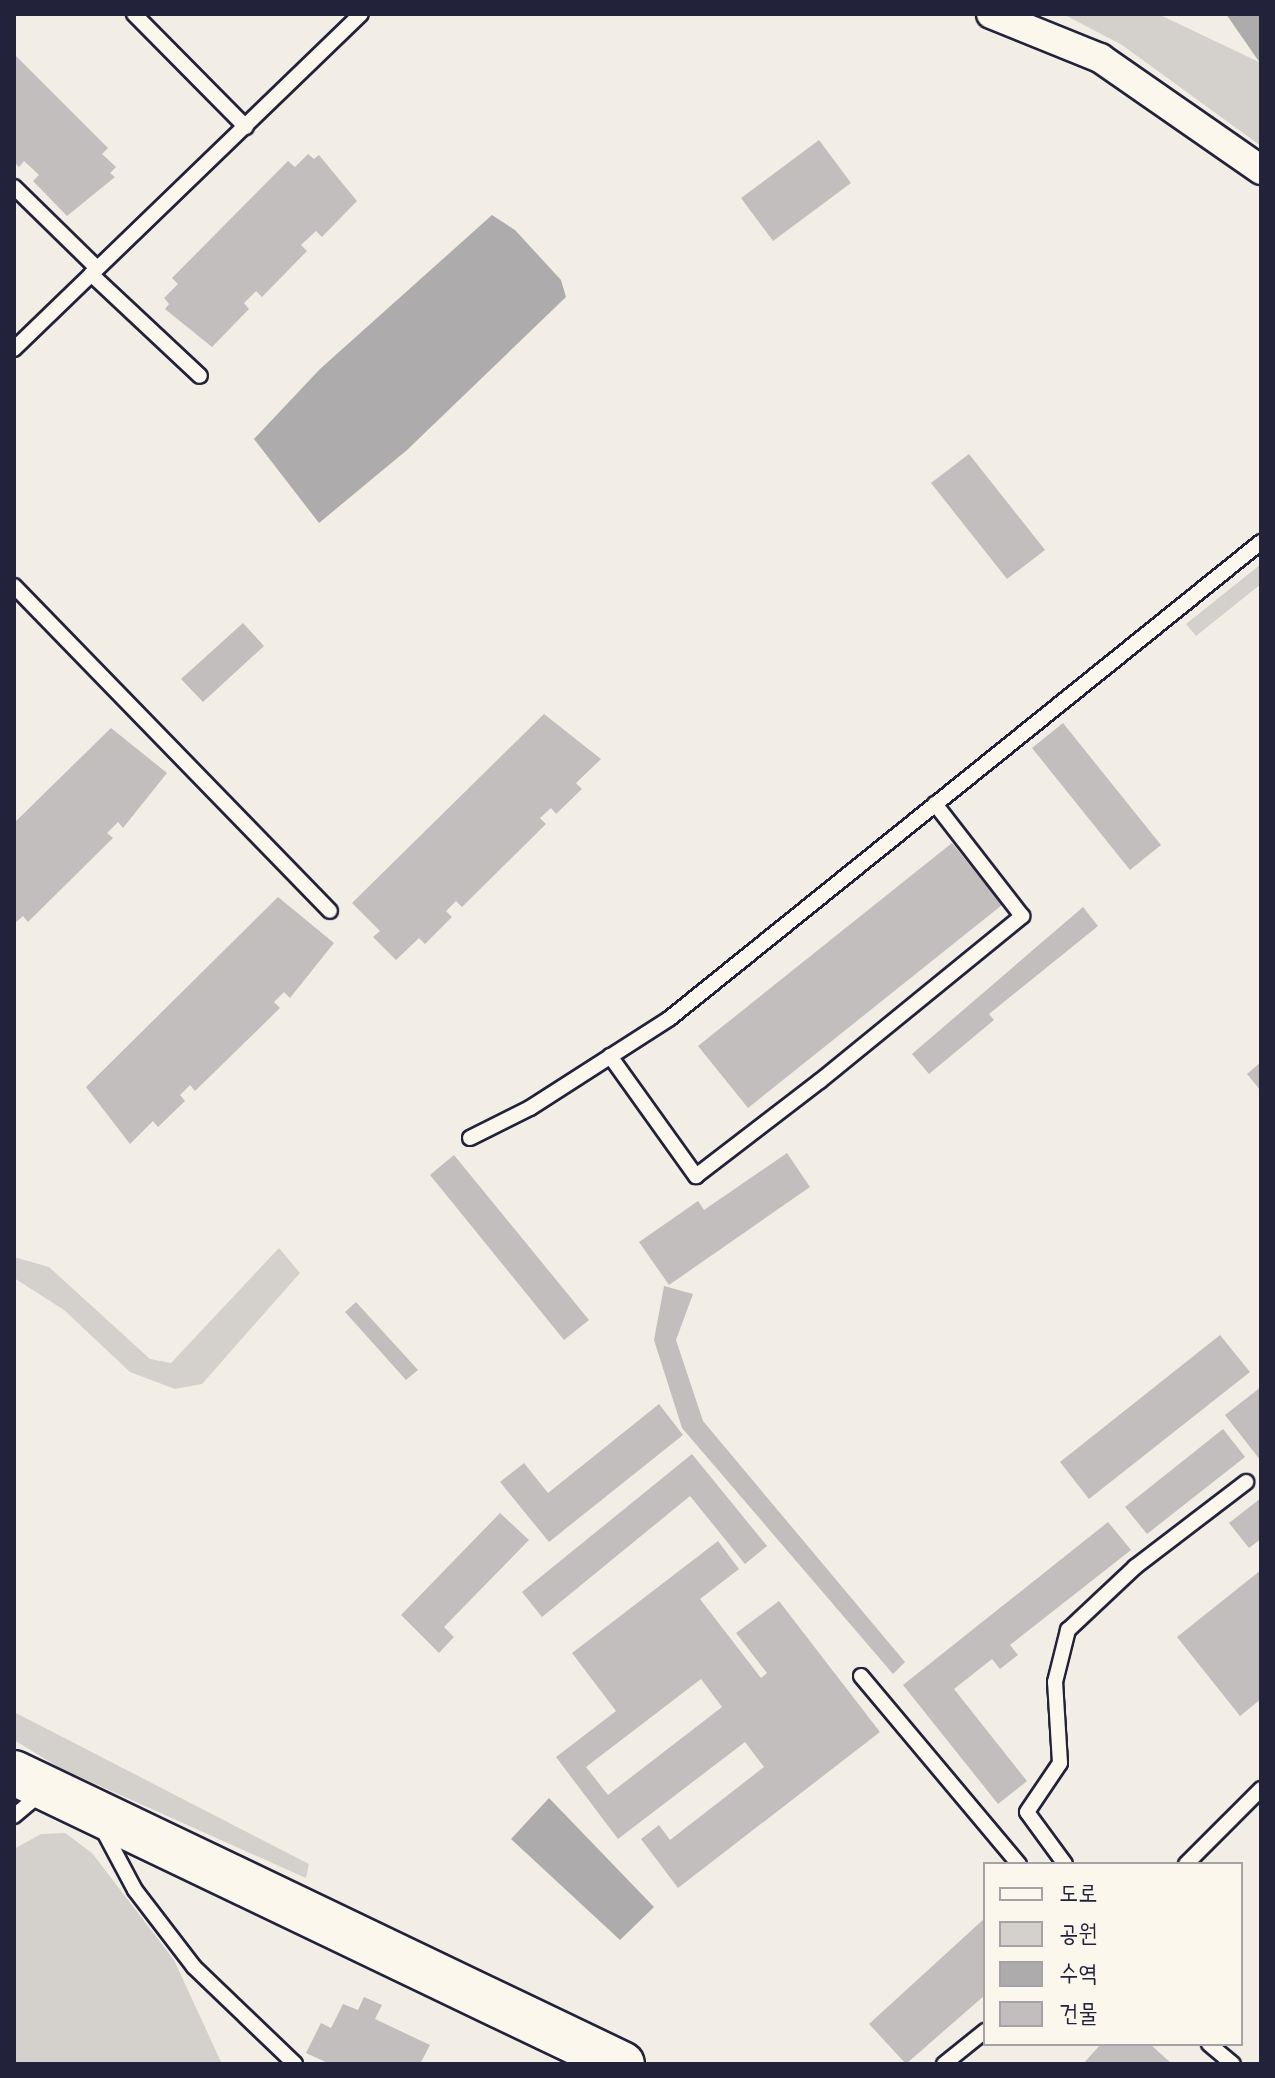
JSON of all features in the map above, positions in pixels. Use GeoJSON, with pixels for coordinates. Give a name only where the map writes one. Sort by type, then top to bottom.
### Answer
{"type":"FeatureCollection","features":[{"type":"Feature","properties":{"kind":"main road"},"geometry":{"type":"LineString","coordinates":[[24,1793],[94,1813],[622,2064]]}},
{"type":"Feature","properties":{"kind":"street"},"geometry":{"type":"LineString","coordinates":[[991,14],[1100,58],[1261,170]]}},
{"type":"Feature","properties":{"kind":"lane"},"geometry":{"type":"LineString","coordinates":[[134,14],[246,127]]}},
{"type":"Feature","properties":{"kind":"lane"},"geometry":{"type":"LineString","coordinates":[[14,349],[361,14]]}},
{"type":"Feature","properties":{"kind":"lane"},"geometry":{"type":"LineString","coordinates":[[14,187],[200,376]]}},
{"type":"Feature","properties":{"kind":"lane"},"geometry":{"type":"LineString","coordinates":[[470,1138],[670,1018],[1261,542]]}},
{"type":"Feature","properties":{"kind":"lane"},"geometry":{"type":"LineString","coordinates":[[14,586],[330,911]]}},
{"type":"Feature","properties":{"kind":"lane"},"geometry":{"type":"LineString","coordinates":[[610,1056],[696,1176],[820,1081],[1022,916],[935,804]]}},
{"type":"Feature","properties":{"kind":"lane"},"geometry":{"type":"LineString","coordinates":[[1064,1862],[1027,1812],[1060,1763],[1055,1682],[1068,1630],[1135,1567],[1246,1482]]}},
{"type":"Feature","properties":{"kind":"lane"},"geometry":{"type":"LineString","coordinates":[[861,1676],[1017,1862]]}},
{"type":"Feature","properties":{"kind":"lane"},"geometry":{"type":"LineString","coordinates":[[1188,1862],[1261,1789]]}},
{"type":"Feature","properties":{"kind":"lane"},"geometry":{"type":"LineString","coordinates":[[94,1813],[135,1890],[194,1967],[295,2064]]}},
{"type":"Feature","properties":{"kind":"lane"},"geometry":{"type":"LineString","coordinates":[[944,2064],[983,2033]]}},
{"type":"Feature","properties":{"kind":"lane"},"geometry":{"type":"LineString","coordinates":[[1211,2046],[1233,2064]]}},
{"type":"Feature","properties":{"kind":"green space"},"geometry":{"type":"Polygon","coordinates":[[[1063,14],[1158,14],[1261,63],[1261,146],[1122,45],[1063,14]]]}},
{"type":"Feature","properties":{"kind":"green space"},"geometry":{"type":"Polygon","coordinates":[[[1261,564],[1261,584],[1196,636],[1186,624],[1261,564]]]}},
{"type":"Feature","properties":{"kind":"green space"},"geometry":{"type":"Polygon","coordinates":[[[279,1248],[300,1273],[202,1384],[175,1389],[130,1372],[64,1310],[14,1278],[14,1257],[49,1267],[150,1359],[171,1363],[279,1248]]]}},
{"type":"Feature","properties":{"kind":"green space"},"geometry":{"type":"Polygon","coordinates":[[[14,1712],[309,1864],[306,1878],[60,1768],[14,1740],[14,1712]]]}},
{"type":"Feature","properties":{"kind":"green space"},"geometry":{"type":"Polygon","coordinates":[[[65,1833],[92,1853],[174,1960],[222,2064],[14,2064],[14,1849],[41,1834],[65,1833]]]}},
{"type":"Feature","properties":{"kind":"water"},"geometry":{"type":"Polygon","coordinates":[[[1226,14],[1261,14],[1261,63],[1260,63],[1226,14]]]}},
{"type":"Feature","properties":{"kind":"water"},"geometry":{"type":"Polygon","coordinates":[[[492,215],[515,230],[561,280],[566,297],[407,450],[319,523],[254,439],[320,369],[492,215]]]}},
{"type":"Feature","properties":{"kind":"water"},"geometry":{"type":"Polygon","coordinates":[[[549,1798],[654,1907],[620,1940],[511,1839],[549,1798]]]}},
{"type":"Feature","properties":{"kind":"building"},"geometry":{"type":"Polygon","coordinates":[[[14,54],[108,148],[102,154],[116,167],[110,173],[115,177],[67,216],[33,181],[39,175],[24,161],[19,167],[14,162],[14,54]]]}},
{"type":"Feature","properties":{"kind":"building"},"geometry":{"type":"Polygon","coordinates":[[[819,140],[851,183],[773,241],[741,198],[819,140]]]}},
{"type":"Feature","properties":{"kind":"building"},"geometry":{"type":"Polygon","coordinates":[[[308,154],[314,159],[319,155],[357,201],[322,237],[316,231],[301,245],[307,251],[262,297],[256,291],[244,303],[249,309],[212,347],[165,309],[169,304],[164,298],[178,284],[172,278],[288,161],[295,167],[308,154]]]}},
{"type":"Feature","properties":{"kind":"building"},"geometry":{"type":"Polygon","coordinates":[[[969,454],[1045,550],[1007,579],[931,483],[969,454]]]}},
{"type":"Feature","properties":{"kind":"building"},"geometry":{"type":"Polygon","coordinates":[[[243,623],[264,646],[203,702],[181,679],[243,623]]]}},
{"type":"Feature","properties":{"kind":"building"},"geometry":{"type":"Polygon","coordinates":[[[544,714],[601,759],[576,783],[582,789],[556,814],[551,808],[540,818],[546,824],[462,907],[456,901],[446,911],[452,917],[425,944],[419,938],[396,960],[373,937],[380,931],[352,903],[544,714]]]}},
{"type":"Feature","properties":{"kind":"building"},"geometry":{"type":"Polygon","coordinates":[[[1063,723],[1161,845],[1130,870],[1032,748],[1063,723]]]}},
{"type":"Feature","properties":{"kind":"building"},"geometry":{"type":"Polygon","coordinates":[[[111,728],[167,773],[123,828],[118,822],[107,833],[113,838],[28,922],[23,916],[14,924],[14,823],[111,728]]]}},
{"type":"Feature","properties":{"kind":"building"},"geometry":{"type":"Polygon","coordinates":[[[952,843],[1002,905],[748,1108],[698,1046],[952,843]]]}},
{"type":"Feature","properties":{"kind":"building"},"geometry":{"type":"Polygon","coordinates":[[[278,897],[334,943],[290,998],[284,992],[274,1002],[280,1008],[195,1091],[190,1085],[180,1095],[185,1101],[158,1127],[153,1121],[130,1144],[86,1087],[278,897]]]}},
{"type":"Feature","properties":{"kind":"building"},"geometry":{"type":"Polygon","coordinates":[[[1083,907],[1098,926],[989,1014],[994,1020],[929,1074],[912,1054],[1083,907]]]}},
{"type":"Feature","properties":{"kind":"building"},"geometry":{"type":"Polygon","coordinates":[[[1261,1062],[1261,1091],[1247,1074],[1261,1062]]]}},
{"type":"Feature","properties":{"kind":"building"},"geometry":{"type":"Polygon","coordinates":[[[787,1153],[810,1187],[669,1285],[639,1242],[698,1201],[704,1210],[787,1153]]]}},
{"type":"Feature","properties":{"kind":"building"},"geometry":{"type":"Polygon","coordinates":[[[454,1155],[589,1320],[564,1340],[430,1175],[454,1155]]]}},
{"type":"Feature","properties":{"kind":"building"},"geometry":{"type":"Polygon","coordinates":[[[664,1286],[693,1294],[676,1340],[703,1421],[905,1662],[893,1674],[682,1428],[654,1340],[664,1286]]]}},
{"type":"Feature","properties":{"kind":"building"},"geometry":{"type":"Polygon","coordinates":[[[356,1302],[418,1370],[406,1380],[345,1312],[356,1302]]]}},
{"type":"Feature","properties":{"kind":"building"},"geometry":{"type":"Polygon","coordinates":[[[1220,1335],[1250,1372],[1089,1499],[1060,1462],[1220,1335]]]}},
{"type":"Feature","properties":{"kind":"building"},"geometry":{"type":"Polygon","coordinates":[[[1261,1387],[1261,1461],[1225,1415],[1261,1387]]]}},
{"type":"Feature","properties":{"kind":"building"},"geometry":{"type":"Polygon","coordinates":[[[659,1404],[683,1435],[549,1542],[500,1482],[524,1463],[548,1493],[659,1404]]]}},
{"type":"Feature","properties":{"kind":"building"},"geometry":{"type":"Polygon","coordinates":[[[1223,1429],[1245,1457],[1147,1534],[1125,1507],[1223,1429]]]}},
{"type":"Feature","properties":{"kind":"building"},"geometry":{"type":"Polygon","coordinates":[[[692,1454],[767,1546],[745,1564],[690,1496],[542,1617],[522,1592],[692,1454]]]}},
{"type":"Feature","properties":{"kind":"building"},"geometry":{"type":"Polygon","coordinates":[[[1261,1498],[1261,1539],[1249,1548],[1229,1523],[1261,1498]]]}},
{"type":"Feature","properties":{"kind":"building"},"geometry":{"type":"Polygon","coordinates":[[[500,1513],[529,1540],[444,1627],[454,1637],[439,1653],[401,1615],[500,1513]]]}},
{"type":"Feature","properties":{"kind":"building"},"geometry":{"type":"Polygon","coordinates":[[[1108,1522],[1131,1550],[1010,1645],[1018,1655],[1000,1669],[992,1659],[954,1689],[1027,1781],[998,1804],[903,1685],[1108,1522]]]}},
{"type":"Feature","properties":{"kind":"building"},"geometry":{"type":"Polygon","coordinates":[[[718,1541],[739,1569],[700,1599],[761,1678],[767,1673],[736,1633],[779,1601],[880,1732],[678,1888],[641,1839],[659,1825],[670,1840],[764,1767],[745,1742],[618,1839],[556,1757],[616,1711],[572,1653],[718,1541]],[[701,1679],[586,1767],[608,1795],[722,1707],[701,1679]]]}},
{"type":"Feature","properties":{"kind":"building"},"geometry":{"type":"Polygon","coordinates":[[[1261,1570],[1261,1699],[1240,1716],[1177,1637],[1261,1570]]]}},
{"type":"Feature","properties":{"kind":"building"},"geometry":{"type":"Polygon","coordinates":[[[983,1920],[983,1997],[906,2064],[869,2024],[983,1920]]]}},
{"type":"Feature","properties":{"kind":"building"},"geometry":{"type":"Polygon","coordinates":[[[364,1997],[382,2005],[375,2019],[430,2045],[420,2064],[330,2064],[306,2053],[321,2023],[331,2028],[343,2004],[358,2010],[364,1997]]]}},
{"type":"Feature","properties":{"kind":"building"},"geometry":{"type":"Polygon","coordinates":[[[1099,2046],[1152,2046],[1172,2064],[1083,2064],[1099,2046]]]}}]}
